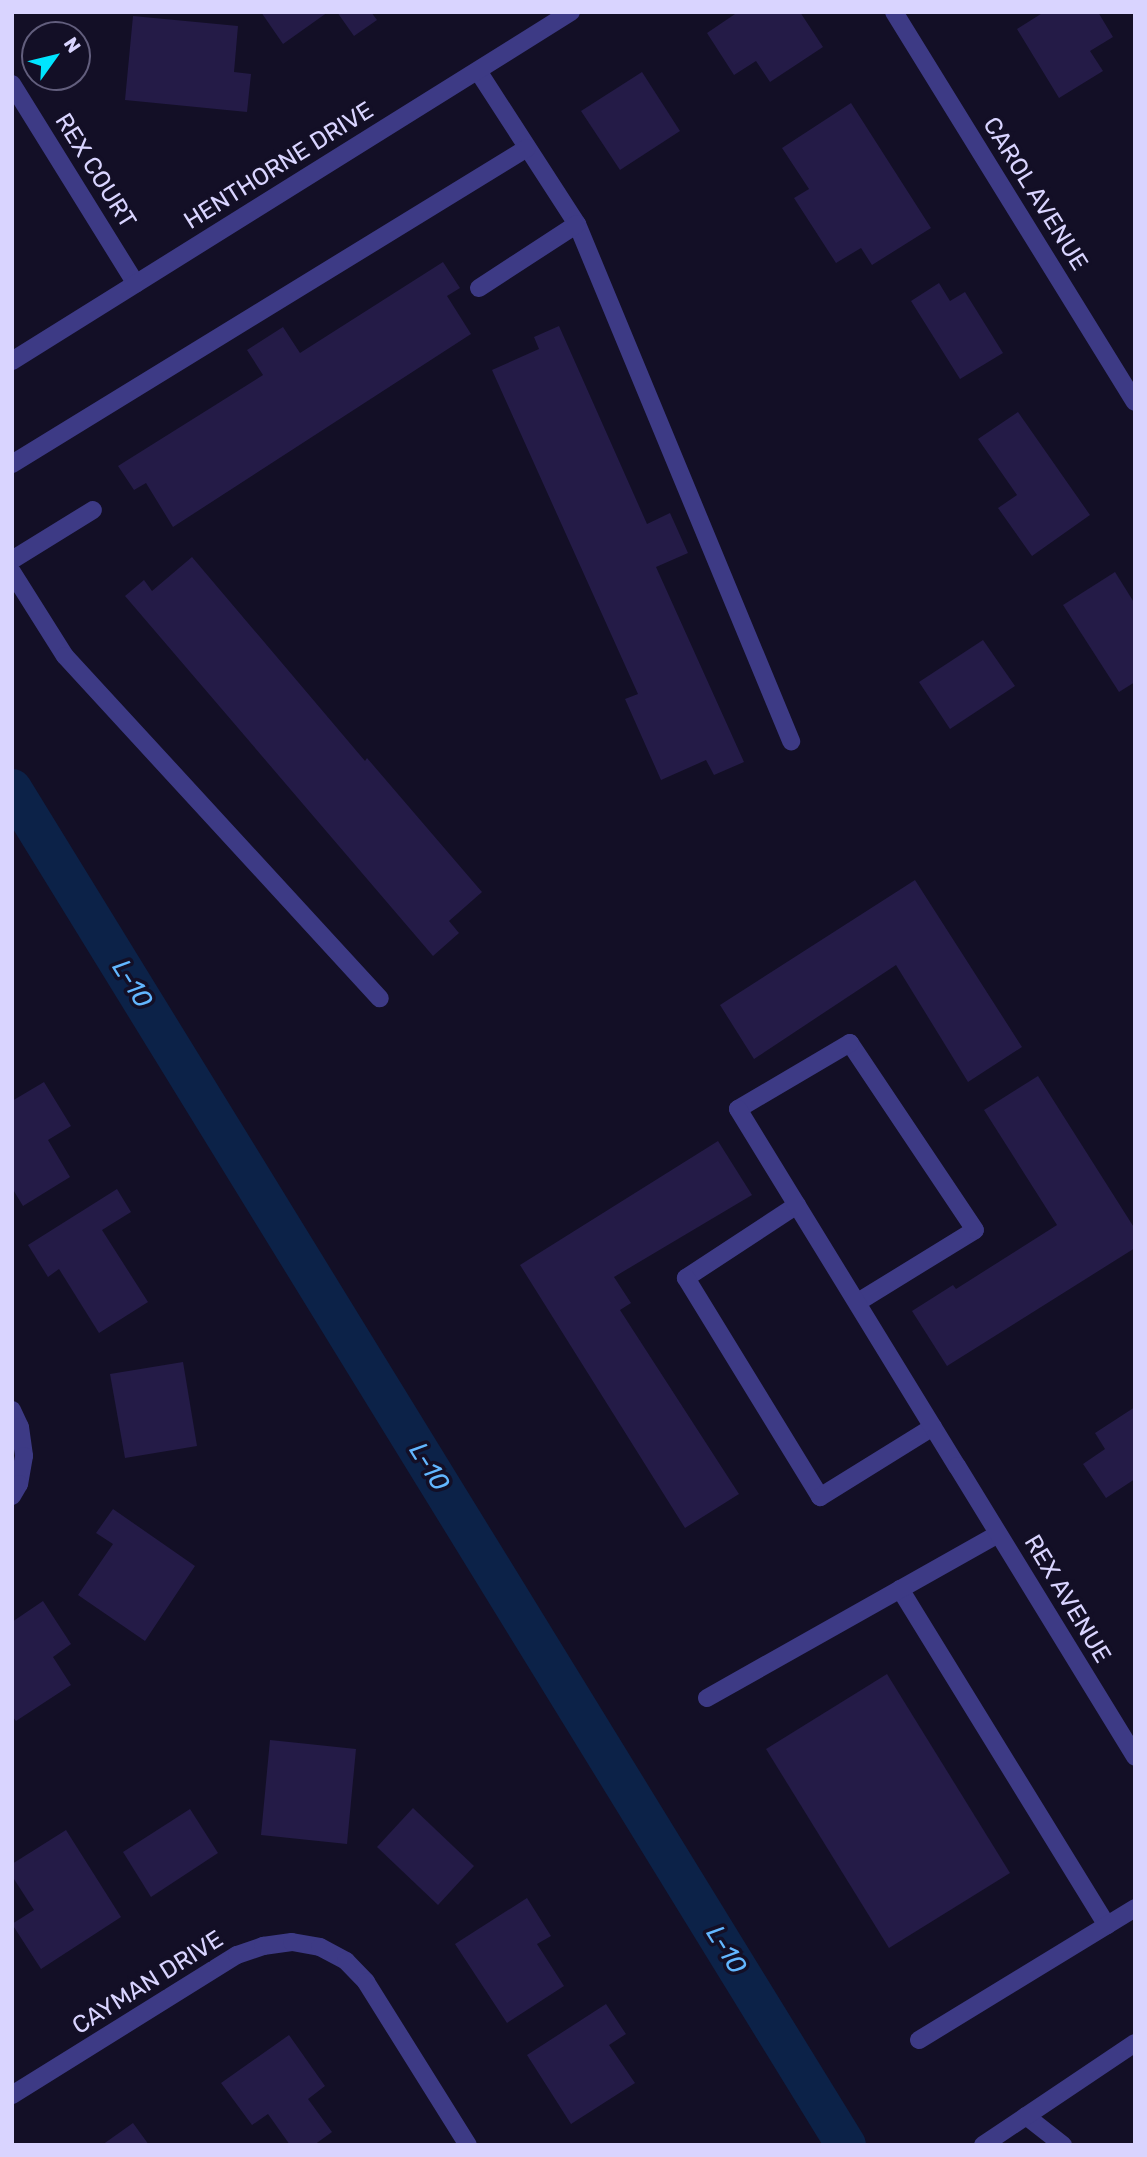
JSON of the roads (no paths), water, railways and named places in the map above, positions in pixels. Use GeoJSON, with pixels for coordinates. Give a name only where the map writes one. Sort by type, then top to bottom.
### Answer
{"type":"FeatureCollection","features":[{"type":"Feature","properties":{"kind":"street","name":"HENTHORNE DRIVE"},"geometry":{"type":"LineString","coordinates":[[12,361],[571,12]]}},
{"type":"Feature","properties":{"kind":"street","name":"CAROL AVENUE"},"geometry":{"type":"LineString","coordinates":[[894,12],[1135,402]]}},
{"type":"Feature","properties":{"kind":"street"},"geometry":{"type":"LineString","coordinates":[[478,71],[577,224],[791,741]]}},
{"type":"Feature","properties":{"kind":"street","name":"REX COURT"},"geometry":{"type":"LineString","coordinates":[[12,83],[136,284]]}},
{"type":"Feature","properties":{"kind":"street"},"geometry":{"type":"LineString","coordinates":[[12,464],[527,148]]}},
{"type":"Feature","properties":{"kind":"street"},"geometry":{"type":"LineString","coordinates":[[479,288],[577,224]]}},
{"type":"Feature","properties":{"kind":"street"},"geometry":{"type":"LineString","coordinates":[[12,560],[93,510]]}},
{"type":"Feature","properties":{"kind":"street"},"geometry":{"type":"LineString","coordinates":[[12,572],[65,656],[380,998]]}},
{"type":"Feature","properties":{"kind":"street","name":"REX AVENUE"},"geometry":{"type":"LineString","coordinates":[[858,1302],[975,1230],[850,1043],[738,1109],[1135,1757]]}},
{"type":"Feature","properties":{"kind":"street"},"geometry":{"type":"LineString","coordinates":[[797,1205],[686,1278],[820,1497],[933,1427]]}},
{"type":"Feature","properties":{"kind":"street"},"geometry":{"type":"LineString","coordinates":[[12,1410],[19,1427],[24,1456],[19,1484],[12,1496]]}},
{"type":"Feature","properties":{"kind":"street"},"geometry":{"type":"LineString","coordinates":[[707,1698],[998,1534]]}},
{"type":"Feature","properties":{"kind":"street"},"geometry":{"type":"LineString","coordinates":[[900,1590],[1107,1925]]}},
{"type":"Feature","properties":{"kind":"street"},"geometry":{"type":"LineString","coordinates":[[919,2039],[1135,1908]]}},
{"type":"Feature","properties":{"kind":"street","name":"CAYMAN DRIVE"},"geometry":{"type":"LineString","coordinates":[[12,2095],[237,1955],[263,1946],[292,1942],[329,1952],[346,1961],[366,1982],[468,2145]]}},
{"type":"Feature","properties":{"kind":"street"},"geometry":{"type":"LineString","coordinates":[[984,2145],[1135,2043]]}},
{"type":"Feature","properties":{"kind":"street"},"geometry":{"type":"LineString","coordinates":[[1026,2116],[1063,2145]]}},
{"type":"Feature","properties":{"kind":"waterway","name":"L-10"},"geometry":{"type":"LineString","coordinates":[[12,789],[846,2145]]}}]}
